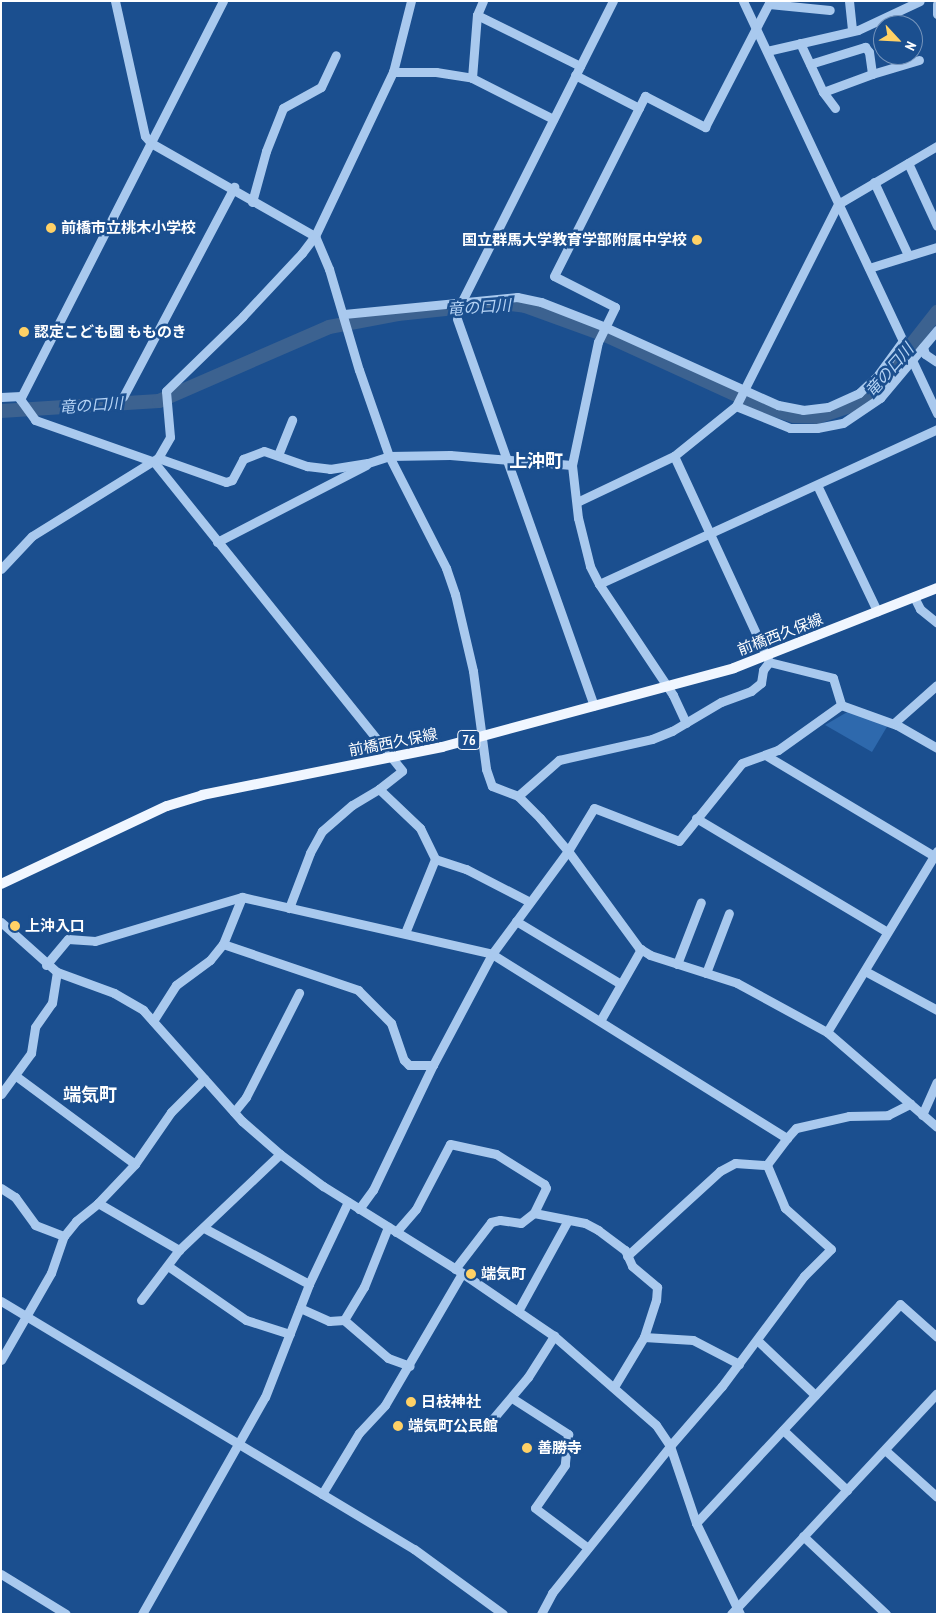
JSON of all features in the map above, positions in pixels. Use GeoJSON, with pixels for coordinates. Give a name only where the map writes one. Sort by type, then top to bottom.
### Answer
{"type":"FeatureCollection","features":[{"type":"Feature","properties":{"kind":"main road","name":"前橋西久保線"},"geometry":{"type":"LineString","coordinates":[[1,884],[167,806],[202,795],[392,757],[482,736],[769,659],[877,611],[937,588]]}},
{"type":"Feature","properties":{"kind":"street"},"geometry":{"type":"LineString","coordinates":[[115,1],[141,124],[151,143],[234,187],[252,202],[315,236],[344,314],[358,370],[388,456],[446,568],[455,594],[473,671],[486,769],[492,786],[518,796],[568,851],[641,949],[677,964],[737,983],[827,1032],[937,1127]]}},
{"type":"Feature","properties":{"kind":"street"},"geometry":{"type":"LineString","coordinates":[[21,398],[146,147],[151,143],[223,1]]}},
{"type":"Feature","properties":{"kind":"street"},"geometry":{"type":"LineString","coordinates":[[1,569],[32,536],[156,460],[170,436],[166,393],[296,260],[315,236],[393,72],[410,1]]}},
{"type":"Feature","properties":{"kind":"street"},"geometry":{"type":"LineString","coordinates":[[472,78],[476,15],[484,1]]}},
{"type":"Feature","properties":{"kind":"street"},"geometry":{"type":"LineString","coordinates":[[462,301],[613,1]]}},
{"type":"Feature","properties":{"kind":"street"},"geometry":{"type":"LineString","coordinates":[[743,1],[937,414]]}},
{"type":"Feature","properties":{"kind":"street"},"geometry":{"type":"LineString","coordinates":[[849,1],[852,31]]}},
{"type":"Feature","properties":{"kind":"street"},"geometry":{"type":"LineString","coordinates":[[767,51],[852,31],[920,1]]}},
{"type":"Feature","properties":{"kind":"street"},"geometry":{"type":"LineString","coordinates":[[686,723],[667,686],[599,584],[590,566],[576,502],[572,465],[598,342],[615,307],[554,276],[645,96],[705,127],[770,2],[830,10]]}},
{"type":"Feature","properties":{"kind":"street"},"geometry":{"type":"LineString","coordinates":[[937,4],[937,14]]}},
{"type":"Feature","properties":{"kind":"street"},"geometry":{"type":"LineString","coordinates":[[476,15],[578,71],[639,108]]}},
{"type":"Feature","properties":{"kind":"street"},"geometry":{"type":"LineString","coordinates":[[800,43],[824,92],[835,108]]}},
{"type":"Feature","properties":{"kind":"street"},"geometry":{"type":"LineString","coordinates":[[810,64],[865,46],[869,52],[872,74]]}},
{"type":"Feature","properties":{"kind":"street"},"geometry":{"type":"LineString","coordinates":[[252,202],[266,151],[284,108],[321,87],[336,55]]}},
{"type":"Feature","properties":{"kind":"street"},"geometry":{"type":"LineString","coordinates":[[824,92],[902,65]]}},
{"type":"Feature","properties":{"kind":"street"},"geometry":{"type":"LineString","coordinates":[[393,72],[436,72],[472,78],[553,119]]}},
{"type":"Feature","properties":{"kind":"street"},"geometry":{"type":"LineString","coordinates":[[576,502],[674,456],[736,405],[838,204],[937,146]]}},
{"type":"Feature","properties":{"kind":"street"},"geometry":{"type":"LineString","coordinates":[[908,163],[937,226]]}},
{"type":"Feature","properties":{"kind":"street"},"geometry":{"type":"LineString","coordinates":[[874,182],[908,255]]}},
{"type":"Feature","properties":{"kind":"street"},"geometry":{"type":"LineString","coordinates":[[123,397],[234,187]]}},
{"type":"Feature","properties":{"kind":"street"},"geometry":{"type":"LineString","coordinates":[[869,268],[937,247]]}},
{"type":"Feature","properties":{"kind":"street"},"geometry":{"type":"LineString","coordinates":[[344,314],[517,297],[542,302],[789,408],[828,407],[849,399],[868,385],[903,343]]}},
{"type":"Feature","properties":{"kind":"street"},"geometry":{"type":"LineString","coordinates":[[457,319],[594,706]]}},
{"type":"Feature","properties":{"kind":"street"},"geometry":{"type":"LineString","coordinates":[[736,405],[790,428],[816,428],[843,423],[880,398],[937,330]]}},
{"type":"Feature","properties":{"kind":"street"},"geometry":{"type":"LineString","coordinates":[[923,348],[925,354],[937,362]]}},
{"type":"Feature","properties":{"kind":"street"},"geometry":{"type":"LineString","coordinates":[[1,397],[21,398]]}},
{"type":"Feature","properties":{"kind":"street"},"geometry":{"type":"LineString","coordinates":[[21,398],[30,417],[226,482],[232,480],[243,459],[264,451],[278,454],[307,466],[330,469],[368,463]]}},
{"type":"Feature","properties":{"kind":"street"},"geometry":{"type":"LineString","coordinates":[[278,454],[292,420]]}},
{"type":"Feature","properties":{"kind":"street"},"geometry":{"type":"LineString","coordinates":[[599,584],[937,428]]}},
{"type":"Feature","properties":{"kind":"street"},"geometry":{"type":"LineString","coordinates":[[217,542],[368,463],[388,456],[450,455],[572,465]]}},
{"type":"Feature","properties":{"kind":"street"},"geometry":{"type":"LineString","coordinates":[[674,456],[712,533],[769,659],[833,678],[841,705]]}},
{"type":"Feature","properties":{"kind":"street"},"geometry":{"type":"LineString","coordinates":[[156,460],[217,542],[402,771],[379,790],[352,805],[322,831],[310,853],[289,908]]}},
{"type":"Feature","properties":{"kind":"street"},"geometry":{"type":"LineString","coordinates":[[817,485],[877,611]]}},
{"type":"Feature","properties":{"kind":"street"},"geometry":{"type":"LineString","coordinates":[[914,597],[920,609],[937,623]]}},
{"type":"Feature","properties":{"kind":"street"},"geometry":{"type":"LineString","coordinates":[[518,796],[559,760],[638,743],[686,723],[721,702],[751,691],[761,683],[763,670],[769,659]]}},
{"type":"Feature","properties":{"kind":"street"},"geometry":{"type":"LineString","coordinates":[[894,723],[937,685]]}},
{"type":"Feature","properties":{"kind":"street"},"geometry":{"type":"LineString","coordinates":[[841,705],[894,723],[937,748]]}},
{"type":"Feature","properties":{"kind":"street"},"geometry":{"type":"LineString","coordinates":[[358,1209],[373,1190],[433,1065],[492,954],[568,851],[594,808],[679,841],[742,763],[767,756],[841,705]]}},
{"type":"Feature","properties":{"kind":"street"},"geometry":{"type":"LineString","coordinates":[[767,756],[935,854],[827,1032]]}},
{"type":"Feature","properties":{"kind":"street"},"geometry":{"type":"LineString","coordinates":[[379,790],[420,828],[435,859],[466,869],[530,902]]}},
{"type":"Feature","properties":{"kind":"street"},"geometry":{"type":"LineString","coordinates":[[696,818],[887,932]]}},
{"type":"Feature","properties":{"kind":"street"},"geometry":{"type":"LineString","coordinates":[[405,933],[435,859]]}},
{"type":"Feature","properties":{"kind":"street"},"geometry":{"type":"LineString","coordinates":[[153,1022],[176,985],[210,960],[223,944],[242,897]]}},
{"type":"Feature","properties":{"kind":"street"},"geometry":{"type":"LineString","coordinates":[[46,965],[68,940],[95,941],[242,897],[405,933],[492,954],[787,1138]]}},
{"type":"Feature","properties":{"kind":"street"},"geometry":{"type":"LineString","coordinates":[[677,964],[701,902]]}},
{"type":"Feature","properties":{"kind":"street"},"geometry":{"type":"LineString","coordinates":[[706,973],[728,913]]}},
{"type":"Feature","properties":{"kind":"street"},"geometry":{"type":"LineString","coordinates":[[516,921],[621,984]]}},
{"type":"Feature","properties":{"kind":"street"},"geometry":{"type":"LineString","coordinates":[[1,922],[46,965],[57,972],[127,999],[153,1022],[234,1112],[280,1154],[358,1209],[459,1271],[554,1336],[656,1425],[670,1446],[696,1524],[735,1612],[937,1393]]}},
{"type":"Feature","properties":{"kind":"street"},"geometry":{"type":"LineString","coordinates":[[223,944],[358,990],[391,1023],[404,1060],[409,1065],[433,1065]]}},
{"type":"Feature","properties":{"kind":"street"},"geometry":{"type":"LineString","coordinates":[[600,1021],[641,949]]}},
{"type":"Feature","properties":{"kind":"street"},"geometry":{"type":"LineString","coordinates":[[865,971],[937,1010]]}},
{"type":"Feature","properties":{"kind":"street"},"geometry":{"type":"LineString","coordinates":[[2,1093],[31,1053],[35,1027],[52,1003],[57,972]]}},
{"type":"Feature","properties":{"kind":"street"},"geometry":{"type":"LineString","coordinates":[[234,1112],[246,1096],[299,993]]}},
{"type":"Feature","properties":{"kind":"street"},"geometry":{"type":"LineString","coordinates":[[16,1076],[135,1164]]}},
{"type":"Feature","properties":{"kind":"street"},"geometry":{"type":"LineString","coordinates":[[1,1360],[24,1315],[51,1273],[64,1236],[76,1221],[98,1203],[135,1164],[171,1112],[204,1079]]}},
{"type":"Feature","properties":{"kind":"street"},"geometry":{"type":"LineString","coordinates":[[922,1115],[937,1082]]}},
{"type":"Feature","properties":{"kind":"street"},"geometry":{"type":"LineString","coordinates":[[767,1165],[796,1128],[849,1116],[888,1114],[910,1104]]}},
{"type":"Feature","properties":{"kind":"street"},"geometry":{"type":"LineString","coordinates":[[322,1494],[359,1433],[385,1405],[410,1366],[459,1271],[491,1222],[500,1220],[521,1223],[534,1213],[546,1188],[544,1184],[509,1160],[450,1144],[416,1209],[392,1229],[364,1287],[344,1320]]}},
{"type":"Feature","properties":{"kind":"street"},"geometry":{"type":"LineString","coordinates":[[141,1300],[179,1250],[280,1154]]}},
{"type":"Feature","properties":{"kind":"street"},"geometry":{"type":"LineString","coordinates":[[627,1256],[720,1171],[735,1163],[767,1165]]}},
{"type":"Feature","properties":{"kind":"street"},"geometry":{"type":"LineString","coordinates":[[541,1614],[552,1593],[670,1446],[739,1364],[804,1276],[831,1249],[785,1208],[767,1165]]}},
{"type":"Feature","properties":{"kind":"street"},"geometry":{"type":"LineString","coordinates":[[1,1188],[15,1197],[36,1225],[64,1236]]}},
{"type":"Feature","properties":{"kind":"street"},"geometry":{"type":"LineString","coordinates":[[142,1614],[265,1397],[309,1284],[348,1202]]}},
{"type":"Feature","properties":{"kind":"street"},"geometry":{"type":"LineString","coordinates":[[98,1203],[179,1250]]}},
{"type":"Feature","properties":{"kind":"street"},"geometry":{"type":"LineString","coordinates":[[534,1213],[585,1223],[598,1230],[625,1250],[632,1266],[657,1287],[656,1300],[644,1337],[614,1387]]}},
{"type":"Feature","properties":{"kind":"street"},"geometry":{"type":"LineString","coordinates":[[518,1311],[568,1220]]}},
{"type":"Feature","properties":{"kind":"street"},"geometry":{"type":"LineString","coordinates":[[204,1228],[309,1284]]}},
{"type":"Feature","properties":{"kind":"street"},"geometry":{"type":"LineString","coordinates":[[168,1266],[246,1320],[290,1334]]}},
{"type":"Feature","properties":{"kind":"street"},"geometry":{"type":"LineString","coordinates":[[1,1301],[414,1549],[503,1614]]}},
{"type":"Feature","properties":{"kind":"street"},"geometry":{"type":"LineString","coordinates":[[696,1524],[900,1304],[937,1337]]}},
{"type":"Feature","properties":{"kind":"street"},"geometry":{"type":"LineString","coordinates":[[300,1308],[329,1321],[344,1320],[388,1358],[410,1366]]}},
{"type":"Feature","properties":{"kind":"street"},"geometry":{"type":"LineString","coordinates":[[485,1428],[512,1398],[554,1336]]}},
{"type":"Feature","properties":{"kind":"street"},"geometry":{"type":"LineString","coordinates":[[644,1337],[693,1340],[739,1364]]}},
{"type":"Feature","properties":{"kind":"street"},"geometry":{"type":"LineString","coordinates":[[757,1340],[815,1395]]}},
{"type":"Feature","properties":{"kind":"street"},"geometry":{"type":"LineString","coordinates":[[512,1398],[568,1434],[565,1465],[535,1508],[588,1548]]}},
{"type":"Feature","properties":{"kind":"street"},"geometry":{"type":"LineString","coordinates":[[783,1430],[847,1490]]}},
{"type":"Feature","properties":{"kind":"street"},"geometry":{"type":"LineString","coordinates":[[885,1450],[937,1498]]}},
{"type":"Feature","properties":{"kind":"street"},"geometry":{"type":"LineString","coordinates":[[804,1536],[886,1614]]}},
{"type":"Feature","properties":{"kind":"street"},"geometry":{"type":"LineString","coordinates":[[1,1574],[66,1614]]}},
{"type":"Feature","properties":{"kind":"shaded area"},"geometry":{"type":"Polygon","coordinates":[[[849,711],[888,725],[872,752],[825,725],[849,711]]]}},
{"type":"Feature","properties":{"kind":"waterway","name":"竜の口川"},"geometry":{"type":"LineString","coordinates":[[1,411],[159,401],[329,327],[398,314],[502,303],[525,306],[605,335],[754,403],[794,416],[817,417],[859,403],[880,385],[937,312]]}},
{"type":"Feature","properties":{"kind":"place","name":"前橋市立桃木小学校"},"geometry":{"type":"Point","coordinates":[51,228]}},
{"type":"Feature","properties":{"kind":"place","name":"国立群馬大学教育学部附属中学校"},"geometry":{"type":"Point","coordinates":[697,240]}},
{"type":"Feature","properties":{"kind":"place","name":"認定こども園 もものき"},"geometry":{"type":"Point","coordinates":[24,332]}},
{"type":"Feature","properties":{"kind":"place","name":"上沖入口"},"geometry":{"type":"Point","coordinates":[15,926]}},
{"type":"Feature","properties":{"kind":"place","name":"端気町"},"geometry":{"type":"Point","coordinates":[471,1274]}},
{"type":"Feature","properties":{"kind":"place","name":"日枝神社"},"geometry":{"type":"Point","coordinates":[411,1402]}},
{"type":"Feature","properties":{"kind":"place","name":"端気町公民館"},"geometry":{"type":"Point","coordinates":[398,1426]}},
{"type":"Feature","properties":{"kind":"place","name":"善勝寺"},"geometry":{"type":"Point","coordinates":[527,1448]}},
{"type":"Feature","properties":{"kind":"district","name":"上沖町"},"geometry":{"type":"Point","coordinates":[536,461]}},
{"type":"Feature","properties":{"kind":"district","name":"端気町"},"geometry":{"type":"Point","coordinates":[90,1095]}}]}
